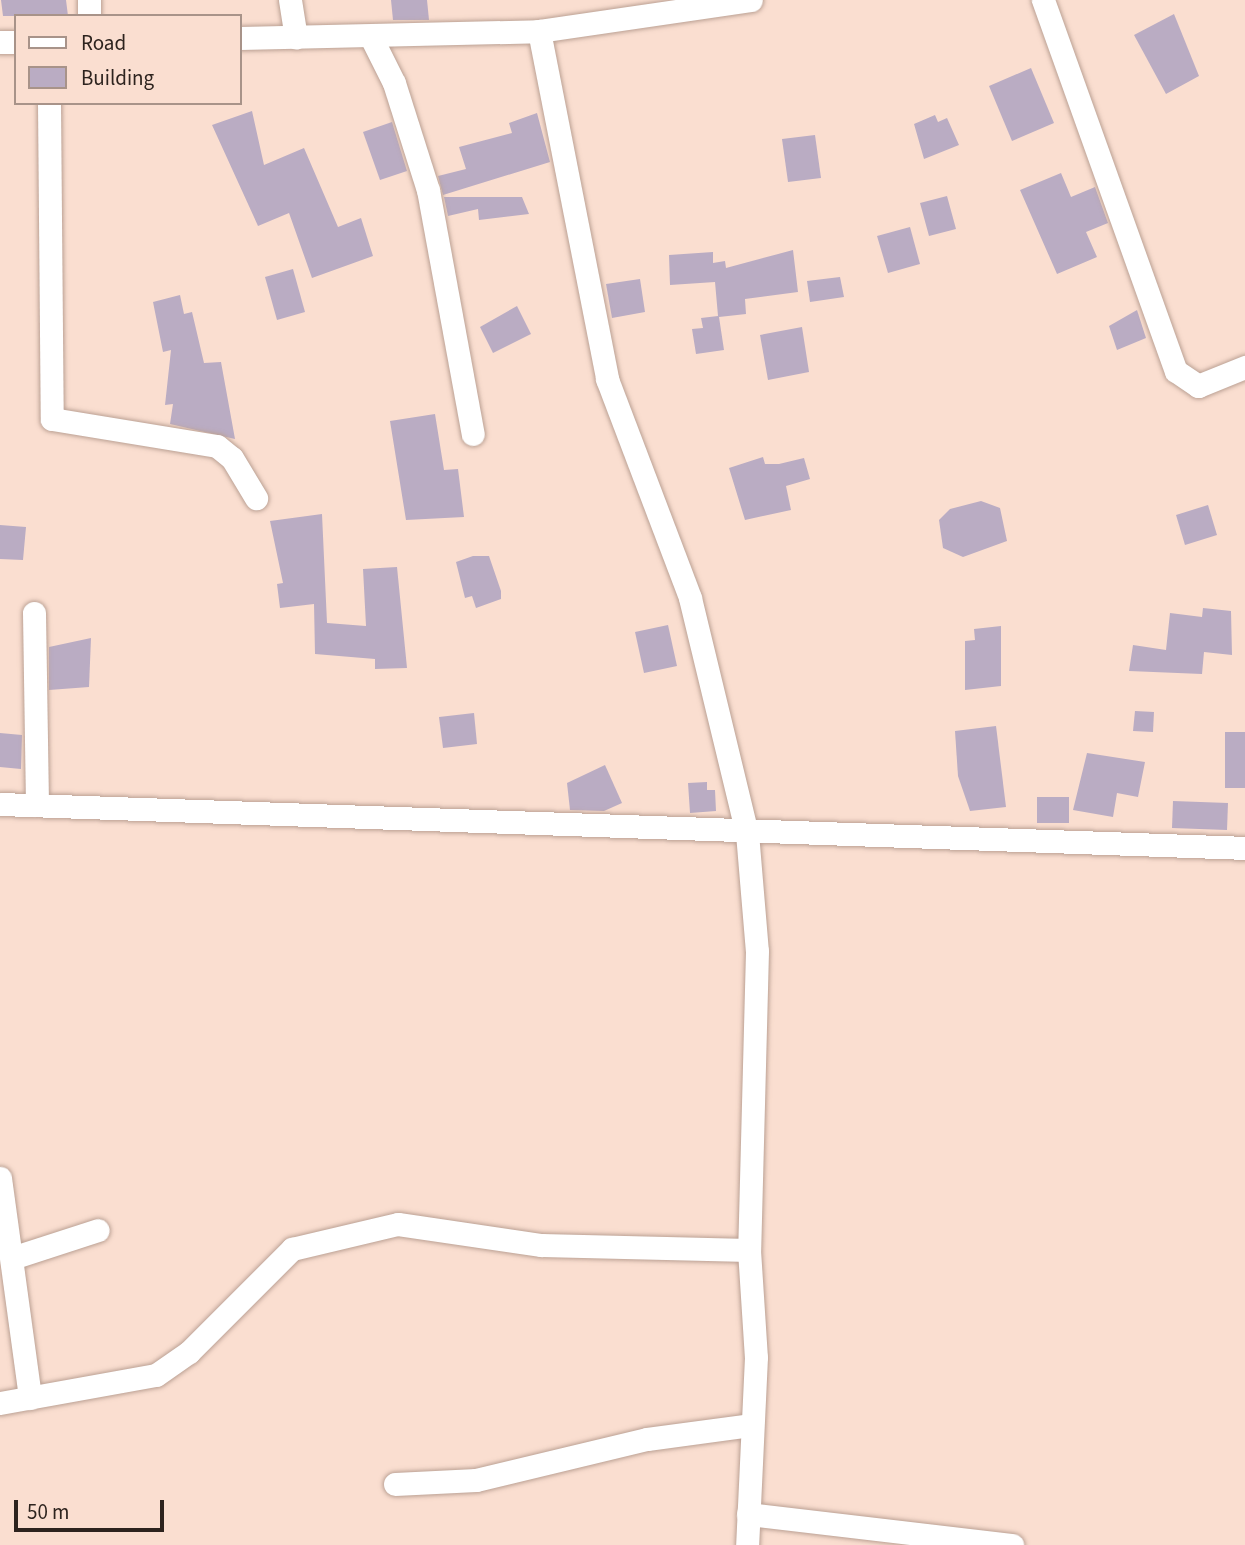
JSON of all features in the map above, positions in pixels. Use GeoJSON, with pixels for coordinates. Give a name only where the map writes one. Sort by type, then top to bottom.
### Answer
{"type":"FeatureCollection","features":[{"type":"Feature","properties":{"kind":"street"},"geometry":{"type":"LineString","coordinates":[[290,0],[296,38]]}},
{"type":"Feature","properties":{"kind":"street"},"geometry":{"type":"LineString","coordinates":[[242,38],[539,31],[751,0]]}},
{"type":"Feature","properties":{"kind":"street"},"geometry":{"type":"LineString","coordinates":[[1043,0],[1176,371],[1198,386],[1245,367]]}},
{"type":"Feature","properties":{"kind":"street"},"geometry":{"type":"LineString","coordinates":[[539,31],[607,379],[690,598],[747,833],[757,951],[749,1250],[756,1357],[750,1425],[747,1545]]}},
{"type":"Feature","properties":{"kind":"street"},"geometry":{"type":"LineString","coordinates":[[371,37],[394,83],[428,190],[473,434]]}},
{"type":"Feature","properties":{"kind":"street"},"geometry":{"type":"LineString","coordinates":[[49,105],[52,419],[217,446],[232,458],[256,498]]}},
{"type":"Feature","properties":{"kind":"street"},"geometry":{"type":"LineString","coordinates":[[34,613],[37,805]]}},
{"type":"Feature","properties":{"kind":"street"},"geometry":{"type":"LineString","coordinates":[[0,804],[747,833],[1245,848]]}},
{"type":"Feature","properties":{"kind":"street"},"geometry":{"type":"LineString","coordinates":[[0,1178],[30,1398]]}},
{"type":"Feature","properties":{"kind":"street"},"geometry":{"type":"LineString","coordinates":[[0,1403],[156,1375],[189,1352],[292,1248],[398,1224],[541,1245],[749,1250]]}},
{"type":"Feature","properties":{"kind":"street"},"geometry":{"type":"LineString","coordinates":[[12,1258],[98,1230]]}},
{"type":"Feature","properties":{"kind":"street"},"geometry":{"type":"LineString","coordinates":[[396,1483],[476,1480],[648,1439],[750,1425]]}},
{"type":"Feature","properties":{"kind":"street"},"geometry":{"type":"LineString","coordinates":[[748,1514],[1012,1545]]}},
{"type":"Feature","properties":{"kind":"building"},"geometry":{"type":"Polygon","coordinates":[[[1,0],[66,0],[68,14],[3,16],[1,0]]]}},
{"type":"Feature","properties":{"kind":"building"},"geometry":{"type":"Polygon","coordinates":[[[391,0],[427,0],[429,20],[393,20],[391,0]]]}},
{"type":"Feature","properties":{"kind":"building"},"geometry":{"type":"Polygon","coordinates":[[[1174,14],[1199,76],[1166,94],[1134,35],[1174,14]]]}},
{"type":"Feature","properties":{"kind":"building"},"geometry":{"type":"Polygon","coordinates":[[[1031,68],[1054,123],[1012,141],[989,86],[1031,68]]]}},
{"type":"Feature","properties":{"kind":"building"},"geometry":{"type":"Polygon","coordinates":[[[252,111],[264,165],[304,148],[338,227],[361,218],[373,256],[312,278],[289,213],[258,226],[212,125],[252,111]]]}},
{"type":"Feature","properties":{"kind":"building"},"geometry":{"type":"Polygon","coordinates":[[[537,113],[550,162],[443,195],[438,176],[466,169],[459,147],[512,133],[509,123],[537,113]]]}},
{"type":"Feature","properties":{"kind":"building"},"geometry":{"type":"Polygon","coordinates":[[[935,115],[938,122],[947,118],[959,145],[924,159],[914,124],[935,115]]]}},
{"type":"Feature","properties":{"kind":"building"},"geometry":{"type":"Polygon","coordinates":[[[392,122],[407,171],[380,180],[363,132],[392,122]]]}},
{"type":"Feature","properties":{"kind":"building"},"geometry":{"type":"Polygon","coordinates":[[[815,135],[821,178],[788,182],[782,139],[815,135]]]}},
{"type":"Feature","properties":{"kind":"building"},"geometry":{"type":"Polygon","coordinates":[[[1061,173],[1071,197],[1095,187],[1108,223],[1086,232],[1097,257],[1057,274],[1020,190],[1061,173]]]}},
{"type":"Feature","properties":{"kind":"building"},"geometry":{"type":"Polygon","coordinates":[[[947,196],[956,229],[929,236],[920,203],[947,196]]]}},
{"type":"Feature","properties":{"kind":"building"},"geometry":{"type":"Polygon","coordinates":[[[444,197],[522,197],[529,214],[479,220],[478,209],[448,216],[444,197]]]}},
{"type":"Feature","properties":{"kind":"building"},"geometry":{"type":"Polygon","coordinates":[[[910,227],[920,264],[888,273],[877,236],[910,227]]]}},
{"type":"Feature","properties":{"kind":"building"},"geometry":{"type":"Polygon","coordinates":[[[793,250],[798,292],[745,299],[746,314],[719,317],[724,350],[696,354],[692,329],[703,328],[701,318],[718,316],[715,282],[670,285],[669,255],[713,252],[713,263],[725,261],[726,268],[793,250]]]}},
{"type":"Feature","properties":{"kind":"building"},"geometry":{"type":"Polygon","coordinates":[[[293,269],[305,312],[277,320],[265,277],[293,269]]]}},
{"type":"Feature","properties":{"kind":"building"},"geometry":{"type":"Polygon","coordinates":[[[840,277],[844,297],[810,302],[807,281],[840,277]]]}},
{"type":"Feature","properties":{"kind":"building"},"geometry":{"type":"Polygon","coordinates":[[[640,279],[645,312],[612,318],[606,284],[640,279]]]}},
{"type":"Feature","properties":{"kind":"building"},"geometry":{"type":"Polygon","coordinates":[[[180,295],[184,314],[192,312],[204,363],[221,362],[235,439],[170,424],[173,404],[165,405],[171,350],[163,352],[153,302],[180,295]]]}},
{"type":"Feature","properties":{"kind":"building"},"geometry":{"type":"Polygon","coordinates":[[[517,306],[531,334],[493,353],[480,327],[517,306]]]}},
{"type":"Feature","properties":{"kind":"building"},"geometry":{"type":"Polygon","coordinates":[[[1137,310],[1146,338],[1117,350],[1109,326],[1137,310]]]}},
{"type":"Feature","properties":{"kind":"building"},"geometry":{"type":"Polygon","coordinates":[[[802,327],[809,372],[768,380],[760,335],[802,327]]]}},
{"type":"Feature","properties":{"kind":"building"},"geometry":{"type":"Polygon","coordinates":[[[435,414],[444,470],[458,469],[464,517],[406,520],[390,421],[435,414]]]}},
{"type":"Feature","properties":{"kind":"building"},"geometry":{"type":"Polygon","coordinates":[[[763,457],[765,464],[779,464],[804,458],[810,479],[786,486],[791,510],[745,520],[729,468],[763,457]]]}},
{"type":"Feature","properties":{"kind":"building"},"geometry":{"type":"Polygon","coordinates":[[[981,501],[1000,508],[1007,541],[963,557],[943,548],[939,520],[950,509],[981,501]]]}},
{"type":"Feature","properties":{"kind":"building"},"geometry":{"type":"Polygon","coordinates":[[[1208,505],[1217,535],[1185,545],[1176,515],[1208,505]]]}},
{"type":"Feature","properties":{"kind":"building"},"geometry":{"type":"Polygon","coordinates":[[[322,514],[327,623],[366,626],[363,569],[397,567],[407,668],[375,669],[375,659],[315,654],[314,604],[280,608],[277,584],[283,583],[270,521],[322,514]]]}},
{"type":"Feature","properties":{"kind":"building"},"geometry":{"type":"Polygon","coordinates":[[[0,525],[26,527],[23,560],[0,559],[0,525]]]}},
{"type":"Feature","properties":{"kind":"building"},"geometry":{"type":"Polygon","coordinates":[[[473,556],[489,556],[501,591],[501,599],[476,608],[472,596],[465,598],[456,562],[473,556]]]}},
{"type":"Feature","properties":{"kind":"building"},"geometry":{"type":"Polygon","coordinates":[[[1203,608],[1231,611],[1232,655],[1204,652],[1202,674],[1129,671],[1133,645],[1166,650],[1170,613],[1202,617],[1203,608]]]}},
{"type":"Feature","properties":{"kind":"building"},"geometry":{"type":"Polygon","coordinates":[[[668,625],[677,666],[644,673],[635,632],[668,625]]]}},
{"type":"Feature","properties":{"kind":"building"},"geometry":{"type":"Polygon","coordinates":[[[1001,626],[1001,686],[965,690],[965,641],[975,640],[974,629],[1001,626]]]}},
{"type":"Feature","properties":{"kind":"building"},"geometry":{"type":"Polygon","coordinates":[[[91,638],[89,687],[49,690],[49,647],[91,638]]]}},
{"type":"Feature","properties":{"kind":"building"},"geometry":{"type":"Polygon","coordinates":[[[1135,711],[1154,712],[1153,732],[1133,731],[1135,711]]]}},
{"type":"Feature","properties":{"kind":"building"},"geometry":{"type":"Polygon","coordinates":[[[474,713],[477,744],[443,748],[439,717],[474,713]]]}},
{"type":"Feature","properties":{"kind":"building"},"geometry":{"type":"Polygon","coordinates":[[[996,726],[1006,807],[970,811],[958,776],[955,731],[996,726]]]}},
{"type":"Feature","properties":{"kind":"building"},"geometry":{"type":"Polygon","coordinates":[[[1225,732],[1245,732],[1245,788],[1225,788],[1225,732]]]}},
{"type":"Feature","properties":{"kind":"building"},"geometry":{"type":"Polygon","coordinates":[[[0,733],[22,735],[21,769],[0,767],[0,733]]]}},
{"type":"Feature","properties":{"kind":"building"},"geometry":{"type":"Polygon","coordinates":[[[1087,753],[1145,762],[1138,797],[1117,793],[1113,817],[1073,810],[1087,753]]]}},
{"type":"Feature","properties":{"kind":"building"},"geometry":{"type":"Polygon","coordinates":[[[605,765],[622,803],[604,811],[570,810],[567,783],[605,765]]]}},
{"type":"Feature","properties":{"kind":"building"},"geometry":{"type":"Polygon","coordinates":[[[707,782],[707,790],[715,790],[716,811],[690,813],[688,783],[707,782]]]}},
{"type":"Feature","properties":{"kind":"building"},"geometry":{"type":"Polygon","coordinates":[[[1037,797],[1069,797],[1069,823],[1037,823],[1037,797]]]}},
{"type":"Feature","properties":{"kind":"building"},"geometry":{"type":"Polygon","coordinates":[[[1173,801],[1228,803],[1227,830],[1172,828],[1173,801]]]}}]}
